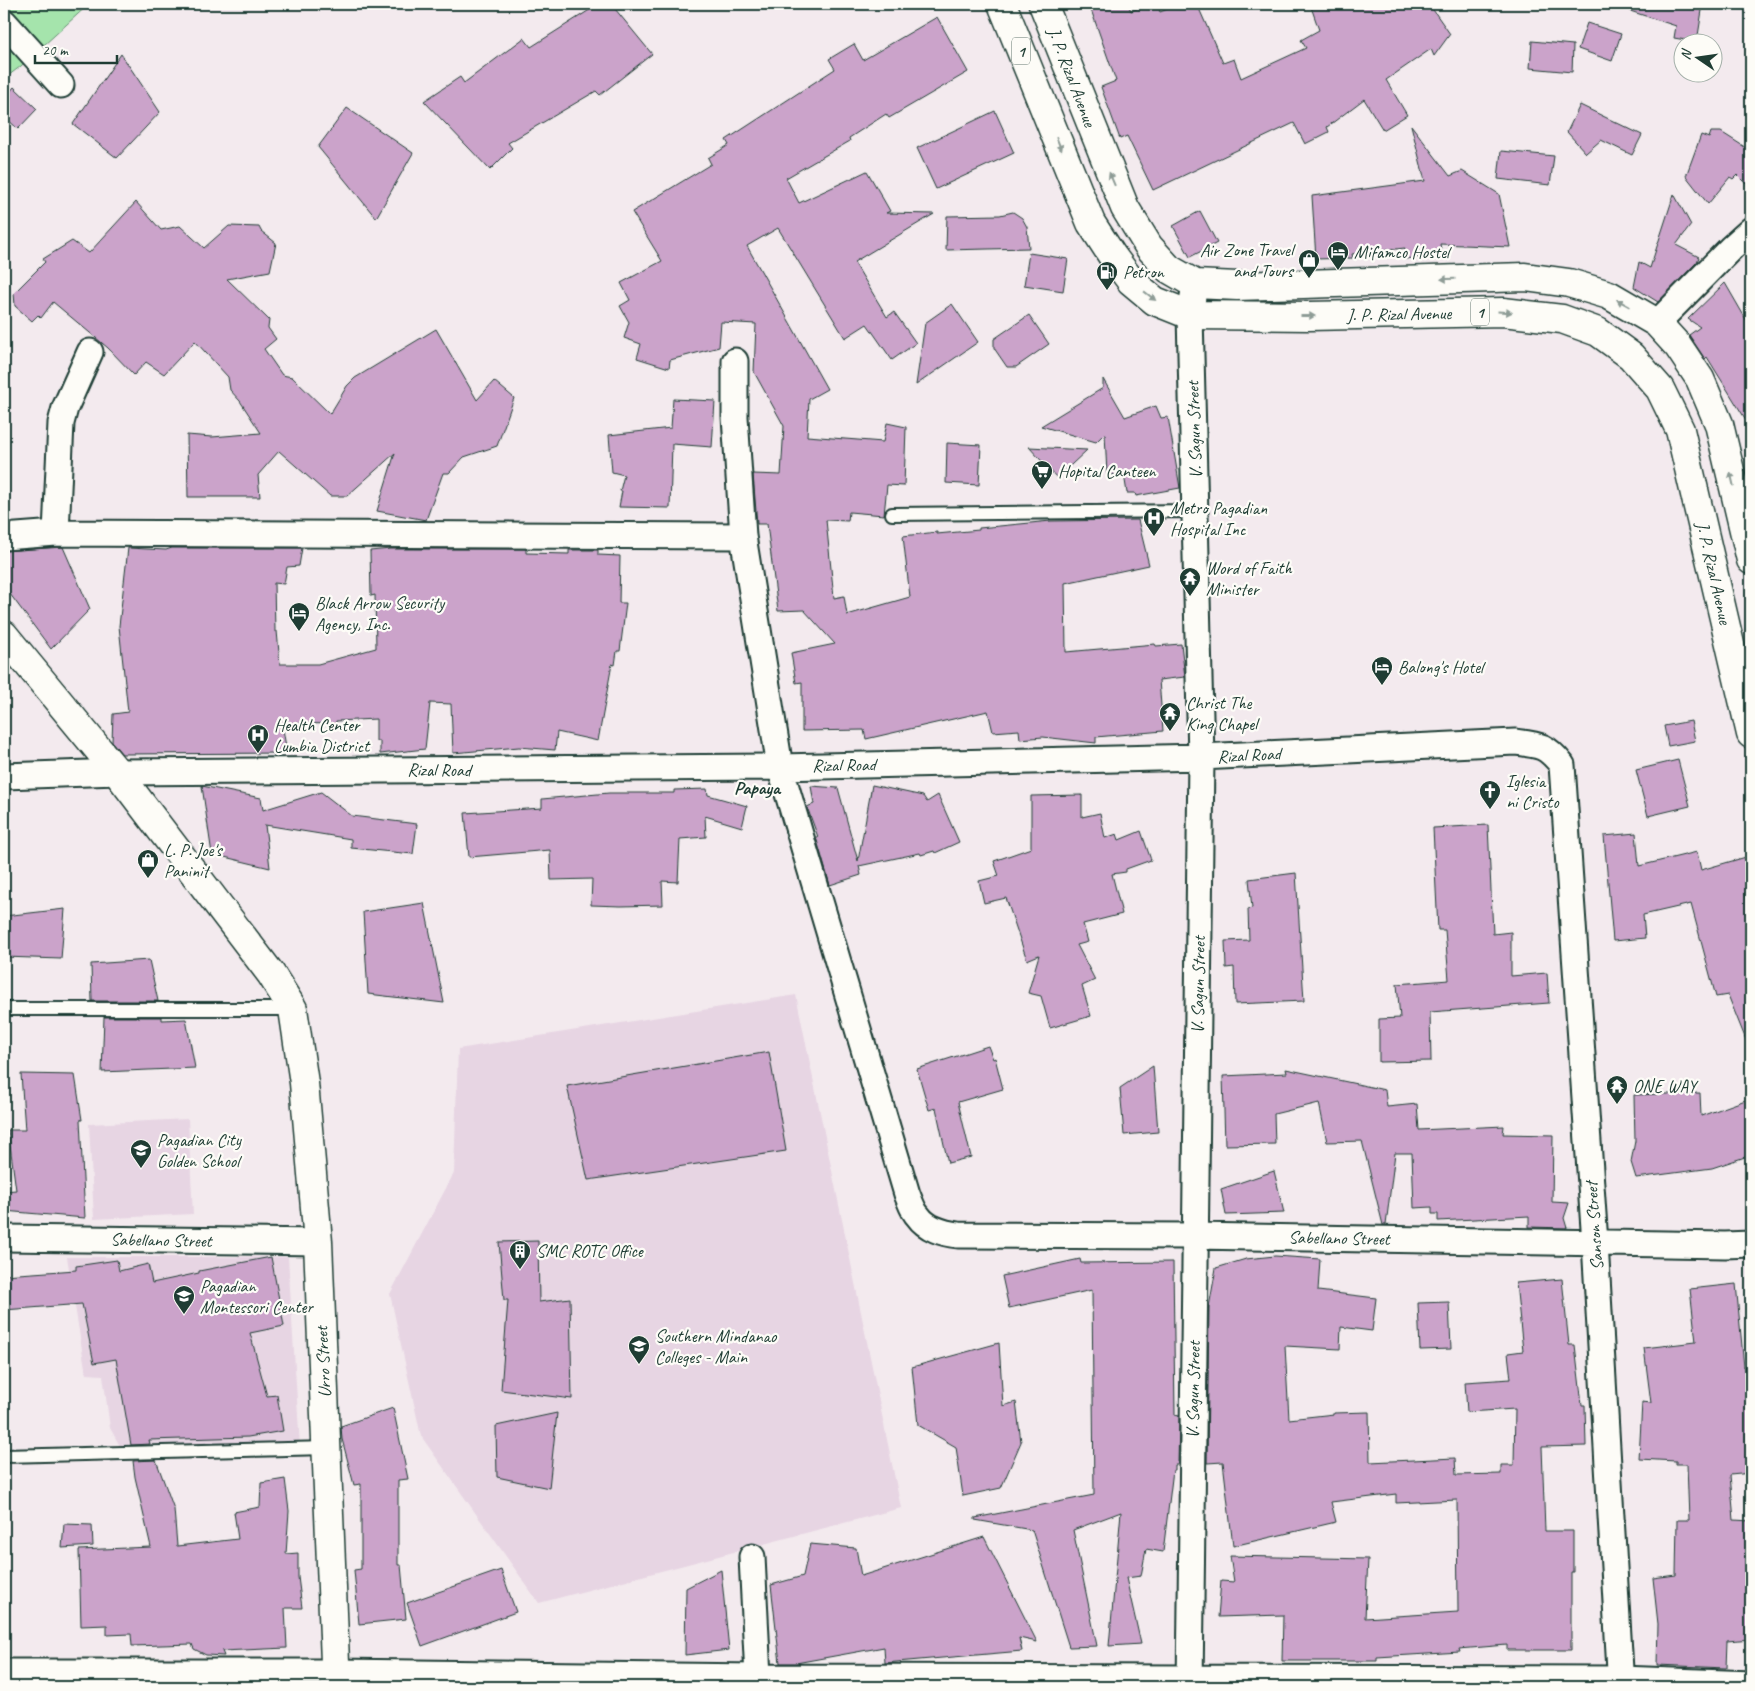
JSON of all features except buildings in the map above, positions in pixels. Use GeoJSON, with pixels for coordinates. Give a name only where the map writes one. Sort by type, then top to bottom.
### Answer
{"type":"FeatureCollection","features":[{"type":"Feature","properties":{"kind":"main road","name":"J. P. Rizal Avenue"},"geometry":{"type":"LineString","coordinates":[[1002,4],[1091,222],[1131,281],[1155,301],[1190,315],[1309,316],[1503,312],[1562,319],[1598,332],[1631,356],[1660,389],[1680,430],[1747,692],[1751,734]]}},
{"type":"Feature","properties":{"kind":"main road","name":"J. P. Rizal Avenue"},"geometry":{"type":"LineString","coordinates":[[1046,9],[1125,208],[1149,247],[1169,269],[1195,284],[1237,286],[1295,285],[1525,277],[1569,283],[1609,295],[1657,323],[1678,346],[1700,380],[1719,424],[1751,560]]}},
{"type":"Feature","properties":{"kind":"main road"},"geometry":{"type":"LineString","coordinates":[[1012,30],[1046,9]]}},
{"type":"Feature","properties":{"kind":"main road"},"geometry":{"type":"LineString","coordinates":[[1091,222],[1125,208]]}},
{"type":"Feature","properties":{"kind":"main road"},"geometry":{"type":"LineString","coordinates":[[4,635],[117,772],[271,974],[293,1009]]}},
{"type":"Feature","properties":{"kind":"main road","name":"Urro Street"},"geometry":{"type":"LineString","coordinates":[[293,1009],[304,1083],[318,1242],[337,1679]]}},
{"type":"Feature","properties":{"kind":"street"},"geometry":{"type":"LineString","coordinates":[[4,22],[61,85]]}},
{"type":"Feature","properties":{"kind":"street"},"geometry":{"type":"LineString","coordinates":[[1657,323],[1751,230]]}},
{"type":"Feature","properties":{"kind":"street","name":"V. Sagun Street"},"geometry":{"type":"LineString","coordinates":[[1190,1683],[1202,757],[1190,315],[1195,284]]}},
{"type":"Feature","properties":{"kind":"street"},"geometry":{"type":"LineString","coordinates":[[56,533],[61,423],[65,408],[90,352]]}},
{"type":"Feature","properties":{"kind":"street"},"geometry":{"type":"LineString","coordinates":[[735,360],[735,417],[743,536],[780,767]]}},
{"type":"Feature","properties":{"kind":"street"},"geometry":{"type":"LineString","coordinates":[[4,537],[56,533],[743,536]]}},
{"type":"Feature","properties":{"kind":"street","name":"Rizal Road"},"geometry":{"type":"LineString","coordinates":[[4,776],[117,772],[780,767],[1202,757],[1515,742],[1536,744],[1551,751],[1562,765]]}},
{"type":"Feature","properties":{"kind":"street","name":"Sanson Street"},"geometry":{"type":"LineString","coordinates":[[1562,765],[1595,1243],[1621,1683]]}},
{"type":"Feature","properties":{"kind":"street","name":"Sabellano Street"},"geometry":{"type":"LineString","coordinates":[[780,767],[907,1194],[917,1216],[928,1226],[941,1232],[958,1235],[1195,1236],[1751,1244]]}},
{"type":"Feature","properties":{"kind":"street","name":"Sabellano Street"},"geometry":{"type":"LineString","coordinates":[[4,1238],[318,1242]]}},
{"type":"Feature","properties":{"kind":"street"},"geometry":{"type":"LineString","coordinates":[[748,1681],[752,1557]]}},
{"type":"Feature","properties":{"kind":"street"},"geometry":{"type":"LineString","coordinates":[[4,1672],[337,1679],[1751,1684]]}},
{"type":"Feature","properties":{"kind":"lane"},"geometry":{"type":"LineString","coordinates":[[892,514],[1196,511]]}},
{"type":"Feature","properties":{"kind":"lane"},"geometry":{"type":"LineString","coordinates":[[4,1009],[293,1009]]}},
{"type":"Feature","properties":{"kind":"lane"},"geometry":{"type":"LineString","coordinates":[[4,1456],[327,1448]]}},
{"type":"Feature","properties":{"kind":"shaded area","name":"Southern Mindanao Colleges - Main"},"geometry":{"type":"Polygon","coordinates":[[[796,995],[901,1508],[539,1603],[421,1436],[390,1294],[454,1173],[458,1049],[796,995]]]}},
{"type":"Feature","properties":{"kind":"shaded area","name":"Pagadian City Golden School"},"geometry":{"type":"Polygon","coordinates":[[[188,1119],[193,1214],[94,1219],[89,1124],[188,1119]]]}},
{"type":"Feature","properties":{"kind":"shaded area","name":"Pagadian Montessori Center"},"geometry":{"type":"Polygon","coordinates":[[[67,1257],[288,1257],[300,1447],[120,1446],[110,1428],[103,1375],[86,1374],[67,1257]]]}},
{"type":"Feature","properties":{"kind":"green space"},"geometry":{"type":"Polygon","coordinates":[[[4,4],[89,4],[4,79],[4,4]]]}},
{"type":"Feature","properties":{"kind":"place","name":"Mifamco Hostel"},"geometry":{"type":"Point","coordinates":[1338,271]}},
{"type":"Feature","properties":{"kind":"place","name":"Air Zone Travel and Tours"},"geometry":{"type":"Point","coordinates":[1309,279]}},
{"type":"Feature","properties":{"kind":"place","name":"Petron"},"geometry":{"type":"Point","coordinates":[1107,291]}},
{"type":"Feature","properties":{"kind":"place","name":"Hopital Canteen"},"geometry":{"type":"Point","coordinates":[1042,490]}},
{"type":"Feature","properties":{"kind":"place","name":"Metro Pagadian Hospital Inc"},"geometry":{"type":"Point","coordinates":[1154,537]}},
{"type":"Feature","properties":{"kind":"place","name":"Word of Faith Minister"},"geometry":{"type":"Point","coordinates":[1190,597]}},
{"type":"Feature","properties":{"kind":"place","name":"Black Arrow Security Agency, Inc."},"geometry":{"type":"Point","coordinates":[299,632]}},
{"type":"Feature","properties":{"kind":"place","name":"Balong's Hotel"},"geometry":{"type":"Point","coordinates":[1382,686]}},
{"type":"Feature","properties":{"kind":"place","name":"Christ The King Chapel"},"geometry":{"type":"Point","coordinates":[1170,732]}},
{"type":"Feature","properties":{"kind":"place","name":"Health Center Lumbia District"},"geometry":{"type":"Point","coordinates":[258,754]}},
{"type":"Feature","properties":{"kind":"place","name":"Iglesia ni Cristo"},"geometry":{"type":"Point","coordinates":[1490,810]}},
{"type":"Feature","properties":{"kind":"place","name":"L. P. Joe's Paninit"},"geometry":{"type":"Point","coordinates":[148,879]}},
{"type":"Feature","properties":{"kind":"place","name":"ONE WAY"},"geometry":{"type":"Point","coordinates":[1617,1105]}},
{"type":"Feature","properties":{"kind":"place","name":"Pagadian City Golden School"},"geometry":{"type":"Point","coordinates":[141,1169]}},
{"type":"Feature","properties":{"kind":"place","name":"SMC ROTC Office"},"geometry":{"type":"Point","coordinates":[520,1270]}},
{"type":"Feature","properties":{"kind":"place","name":"Pagadian Montessori Center"},"geometry":{"type":"Point","coordinates":[184,1315]}},
{"type":"Feature","properties":{"kind":"place","name":"Southern Mindanao Colleges - Main"},"geometry":{"type":"Point","coordinates":[639,1365]}},
{"type":"Feature","properties":{"kind":"district","name":"Papaya"},"geometry":{"type":"Point","coordinates":[757,787]}}]}
